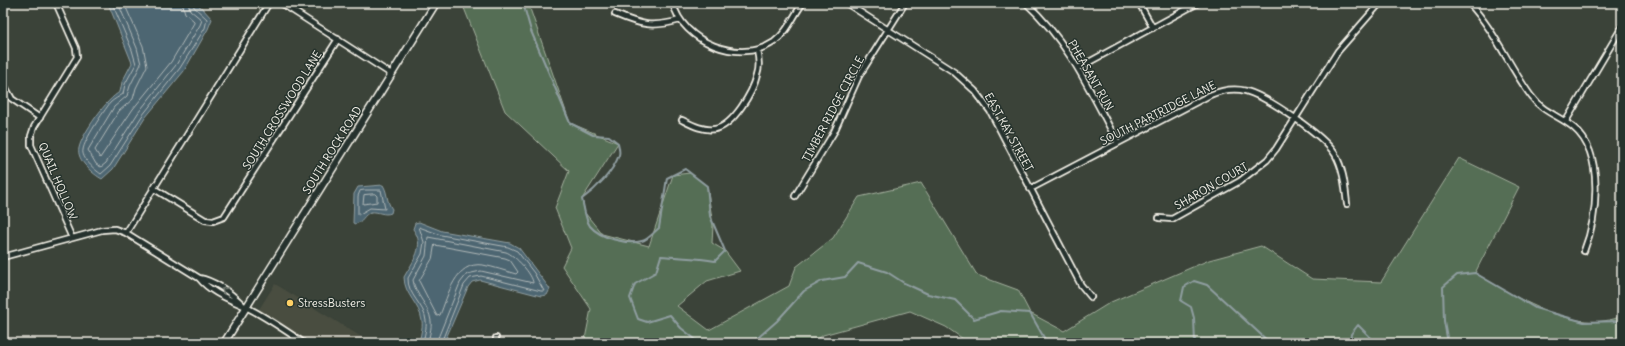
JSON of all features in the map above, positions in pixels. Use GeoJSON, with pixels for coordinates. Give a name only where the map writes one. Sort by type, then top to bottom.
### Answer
{"type":"FeatureCollection","features":[{"type":"Feature","properties":{"kind":"main road","name":"SOUTH ROCK ROAD"},"geometry":{"type":"LineString","coordinates":[[224,343],[436,3]]}},
{"type":"Feature","properties":{"kind":"street","name":"QUAIL HOLLOW"},"geometry":{"type":"LineString","coordinates":[[56,3],[76,48],[77,57],[40,118],[31,136],[32,150],[72,238]]}},
{"type":"Feature","properties":{"kind":"street"},"geometry":{"type":"LineString","coordinates":[[126,233],[269,3]]}},
{"type":"Feature","properties":{"kind":"street"},"geometry":{"type":"LineString","coordinates":[[281,3],[391,74]]}},
{"type":"Feature","properties":{"kind":"street"},"geometry":{"type":"LineString","coordinates":[[673,3],[680,20],[698,37],[719,47],[739,52],[757,50],[768,46],[782,36],[803,3]]}},
{"type":"Feature","properties":{"kind":"street","name":"EAST KAY STREET"},"geometry":{"type":"LineString","coordinates":[[846,3],[946,66],[975,91],[990,111],[1081,285],[1091,297]]}},
{"type":"Feature","properties":{"kind":"street","name":"TIMBER RIDGE CIRCLE"},"geometry":{"type":"LineString","coordinates":[[795,196],[834,132],[859,76],[905,3]]}},
{"type":"Feature","properties":{"kind":"street","name":"PHEASANT RUN"},"geometry":{"type":"LineString","coordinates":[[1026,3],[1056,34],[1078,68],[1118,143]]}},
{"type":"Feature","properties":{"kind":"street"},"geometry":{"type":"LineString","coordinates":[[1139,3],[1153,28]]}},
{"type":"Feature","properties":{"kind":"street"},"geometry":{"type":"LineString","coordinates":[[1078,68],[1198,3]]}},
{"type":"Feature","properties":{"kind":"street","name":"SHARON COURT"},"geometry":{"type":"LineString","coordinates":[[1159,218],[1172,219],[1249,175],[1267,160],[1276,149],[1338,52],[1380,3]]}},
{"type":"Feature","properties":{"kind":"street"},"geometry":{"type":"LineString","coordinates":[[1469,3],[1485,20],[1532,99],[1547,112],[1566,121],[1585,140],[1592,161],[1594,208],[1584,251]]}},
{"type":"Feature","properties":{"kind":"street"},"geometry":{"type":"LineString","coordinates":[[615,14],[644,24],[659,24],[680,20]]}},
{"type":"Feature","properties":{"kind":"street"},"geometry":{"type":"LineString","coordinates":[[1566,121],[1622,27]]}},
{"type":"Feature","properties":{"kind":"street","name":"SOUTH CROSSWOOD LANE"},"geometry":{"type":"LineString","coordinates":[[153,188],[205,220],[213,221],[224,217],[338,39]]}},
{"type":"Feature","properties":{"kind":"street"},"geometry":{"type":"LineString","coordinates":[[682,120],[694,126],[709,130],[722,127],[730,122],[755,81],[759,66],[757,50]]}},
{"type":"Feature","properties":{"kind":"street"},"geometry":{"type":"LineString","coordinates":[[3,83],[12,100],[40,118]]}},
{"type":"Feature","properties":{"kind":"street","name":"SOUTH PARTRIDGE LANE"},"geometry":{"type":"LineString","coordinates":[[1030,189],[1210,95],[1226,90],[1240,90],[1253,93],[1295,119],[1324,141],[1334,154],[1343,174],[1347,204]]}},
{"type":"Feature","properties":{"kind":"street"},"geometry":{"type":"LineString","coordinates":[[3,257],[110,229],[126,233],[199,278],[207,279],[236,297],[246,307],[304,343]]}},
{"type":"Feature","properties":{"kind":"shaded area"},"geometry":{"type":"Polygon","coordinates":[[[275,284],[371,343],[312,343],[258,311],[275,284]]]}},
{"type":"Feature","properties":{"kind":"green space"},"geometry":{"type":"Polygon","coordinates":[[[462,3],[528,3],[570,123],[618,143],[582,199],[585,213],[602,234],[649,246],[673,175],[690,173],[707,186],[713,225],[712,243],[725,251],[740,271],[707,281],[677,306],[709,330],[789,286],[796,267],[833,238],[859,197],[921,183],[977,275],[1018,290],[1030,313],[1064,331],[1111,302],[1209,260],[1261,246],[1312,279],[1381,282],[1459,158],[1519,187],[1475,273],[1527,302],[1546,311],[1566,317],[1585,321],[1604,321],[1622,316],[1622,343],[969,343],[946,327],[910,311],[823,335],[813,343],[592,343],[585,339],[591,309],[562,266],[571,248],[555,208],[569,171],[505,111],[462,3]]]}},
{"type":"Feature","properties":{"kind":"water"},"geometry":{"type":"Polygon","coordinates":[[[108,3],[195,3],[212,19],[208,29],[184,71],[145,118],[113,169],[102,179],[94,174],[83,162],[80,157],[79,148],[85,134],[96,117],[109,101],[120,92],[122,82],[132,63],[108,3]]]}},
{"type":"Feature","properties":{"kind":"water"},"geometry":{"type":"Polygon","coordinates":[[[383,185],[392,209],[391,213],[386,214],[371,212],[357,223],[353,223],[354,194],[358,187],[383,185]]]}},
{"type":"Feature","properties":{"kind":"water"},"geometry":{"type":"Polygon","coordinates":[[[419,222],[442,231],[510,243],[519,248],[550,289],[547,295],[541,296],[480,280],[472,282],[468,287],[444,343],[419,343],[422,326],[421,315],[409,294],[404,277],[417,253],[417,235],[413,229],[415,223],[419,222]]]}},
{"type":"Feature","properties":{"kind":"waterway"},"geometry":{"type":"LineString","coordinates":[[523,3],[531,31],[570,123],[593,135],[609,136],[618,143],[619,154],[613,168],[598,185],[582,199],[588,223],[594,230],[614,240],[629,242],[644,240],[649,238],[659,228],[667,178],[685,169],[707,186],[710,216],[725,251],[715,261],[661,256],[656,272],[635,284],[630,298],[638,319],[647,322],[670,315],[681,328],[700,343]]}},
{"type":"Feature","properties":{"kind":"waterway"},"geometry":{"type":"LineString","coordinates":[[752,343],[777,321],[804,291],[822,281],[845,277],[858,263],[887,272],[904,283],[928,294],[955,300],[974,319],[1001,311],[1030,313],[1047,343]]}},
{"type":"Feature","properties":{"kind":"waterway"},"geometry":{"type":"LineString","coordinates":[[1448,343],[1444,321],[1443,287],[1457,275],[1475,273],[1535,308],[1584,322],[1622,321]]}},
{"type":"Feature","properties":{"kind":"waterway"},"geometry":{"type":"LineString","coordinates":[[1195,343],[1194,318],[1191,307],[1181,301],[1184,287],[1194,281],[1207,285],[1270,343]]}},
{"type":"Feature","properties":{"kind":"waterway"},"geometry":{"type":"LineString","coordinates":[[1350,343],[1351,334],[1358,325],[1376,343]]}},
{"type":"Feature","properties":{"kind":"place","name":"StressBusters"},"geometry":{"type":"Point","coordinates":[290,303]}}]}
